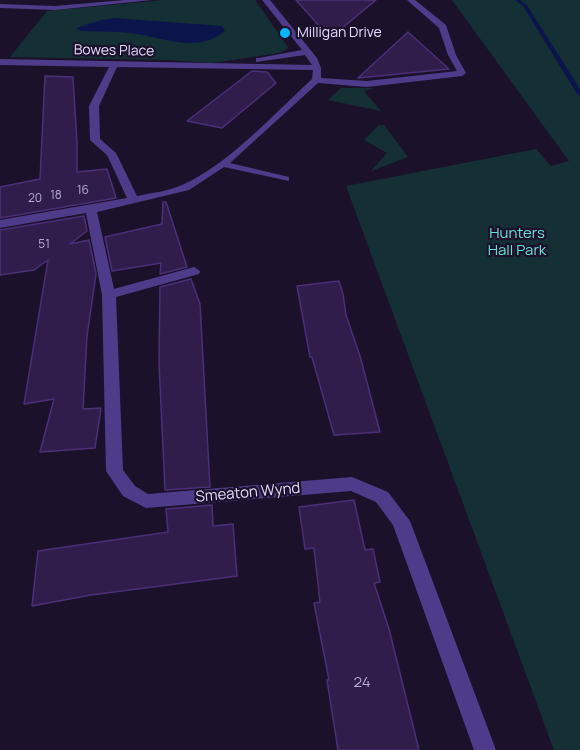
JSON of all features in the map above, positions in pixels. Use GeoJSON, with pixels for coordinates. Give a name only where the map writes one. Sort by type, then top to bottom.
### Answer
{"type":"FeatureCollection","features":[{"type":"Feature","properties":{"kind":"street"},"geometry":{"type":"LineString","coordinates":[[0,6],[62,7],[148,0]]}},
{"type":"Feature","properties":{"kind":"street"},"geometry":{"type":"LineString","coordinates":[[0,224],[134,201],[184,188],[223,164],[316,80],[317,68],[314,60],[266,0]]}},
{"type":"Feature","properties":{"kind":"street"},"geometry":{"type":"LineString","coordinates":[[316,80],[367,84],[462,73],[452,55],[442,27],[411,0]]}},
{"type":"Feature","properties":{"kind":"street","name":"Bowes Place"},"geometry":{"type":"LineString","coordinates":[[227,66],[307,52]]}},
{"type":"Feature","properties":{"kind":"street","name":"Bowes Place"},"geometry":{"type":"LineString","coordinates":[[0,62],[317,68]]}},
{"type":"Feature","properties":{"kind":"street"},"geometry":{"type":"LineString","coordinates":[[114,64],[94,106],[95,140],[111,153],[134,201]]}},
{"type":"Feature","properties":{"kind":"street"},"geometry":{"type":"LineString","coordinates":[[223,164],[285,179]]}},
{"type":"Feature","properties":{"kind":"street","name":"Smeaton Wynd"},"geometry":{"type":"LineString","coordinates":[[91,209],[108,295],[114,393],[115,471],[129,491],[146,501],[352,484],[382,497],[401,521],[484,750]]}},
{"type":"Feature","properties":{"kind":"street"},"geometry":{"type":"LineString","coordinates":[[108,295],[194,271]]}},
{"type":"Feature","properties":{"kind":"green space"},"geometry":{"type":"Polygon","coordinates":[[[164,0],[255,0],[288,47],[279,53],[213,63],[10,57],[47,11],[164,0]]]}},
{"type":"Feature","properties":{"kind":"green space","name":"Hunters Hall Park"},"geometry":{"type":"Polygon","coordinates":[[[452,0],[580,0],[580,750],[554,750],[346,186],[536,149],[551,166],[569,161],[452,0]]]}},
{"type":"Feature","properties":{"kind":"green space"},"geometry":{"type":"Polygon","coordinates":[[[341,88],[375,88],[364,91],[381,111],[328,100],[341,88]]]}},
{"type":"Feature","properties":{"kind":"green space"},"geometry":{"type":"Polygon","coordinates":[[[379,125],[384,125],[408,157],[371,171],[387,153],[364,140],[379,125]]]}},
{"type":"Feature","properties":{"kind":"shaded area"},"geometry":{"type":"Polygon","coordinates":[[[115,18],[222,26],[225,31],[215,38],[182,43],[130,33],[81,31],[76,28],[115,18]]]}},
{"type":"Feature","properties":{"kind":"building"},"geometry":{"type":"Polygon","coordinates":[[[296,0],[376,0],[330,38],[296,0]]]}},
{"type":"Feature","properties":{"kind":"building"},"geometry":{"type":"Polygon","coordinates":[[[408,32],[449,69],[358,78],[408,32]]]}},
{"type":"Feature","properties":{"kind":"building"},"geometry":{"type":"Polygon","coordinates":[[[252,71],[267,72],[276,83],[222,128],[187,121],[252,71]]]}},
{"type":"Feature","properties":{"kind":"building"},"geometry":{"type":"Polygon","coordinates":[[[45,76],[73,77],[77,172],[107,169],[116,198],[0,218],[0,187],[40,179],[45,76]]]}},
{"type":"Feature","properties":{"kind":"building"},"geometry":{"type":"Polygon","coordinates":[[[163,202],[166,202],[187,267],[160,274],[161,263],[112,271],[105,237],[162,224],[163,202]]]}},
{"type":"Feature","properties":{"kind":"building"},"geometry":{"type":"Polygon","coordinates":[[[84,216],[87,231],[70,244],[89,240],[96,274],[87,336],[83,409],[101,408],[95,448],[40,452],[54,399],[24,404],[48,260],[34,270],[0,275],[0,230],[84,216]]]}},
{"type":"Feature","properties":{"kind":"building"},"geometry":{"type":"Polygon","coordinates":[[[191,279],[200,304],[210,487],[165,490],[159,363],[160,287],[191,279]]]}},
{"type":"Feature","properties":{"kind":"building"},"geometry":{"type":"Polygon","coordinates":[[[339,281],[346,315],[360,356],[380,432],[334,435],[312,357],[310,357],[297,286],[339,281]]]}},
{"type":"Feature","properties":{"kind":"building"},"geometry":{"type":"Polygon","coordinates":[[[354,500],[365,550],[373,549],[380,582],[374,583],[389,629],[419,750],[338,750],[327,680],[329,680],[314,603],[320,602],[314,548],[305,549],[299,507],[354,500]]]}},
{"type":"Feature","properties":{"kind":"building"},"geometry":{"type":"Polygon","coordinates":[[[212,505],[213,526],[233,524],[237,576],[91,595],[32,606],[38,551],[168,532],[166,509],[212,505]]]}},
{"type":"Feature","properties":{"kind":"waterway"},"geometry":{"type":"LineString","coordinates":[[517,0],[525,5],[580,94]]}},
{"type":"Feature","properties":{"kind":"place","name":"Milligan Drive"},"geometry":{"type":"Point","coordinates":[285,33]}}]}
